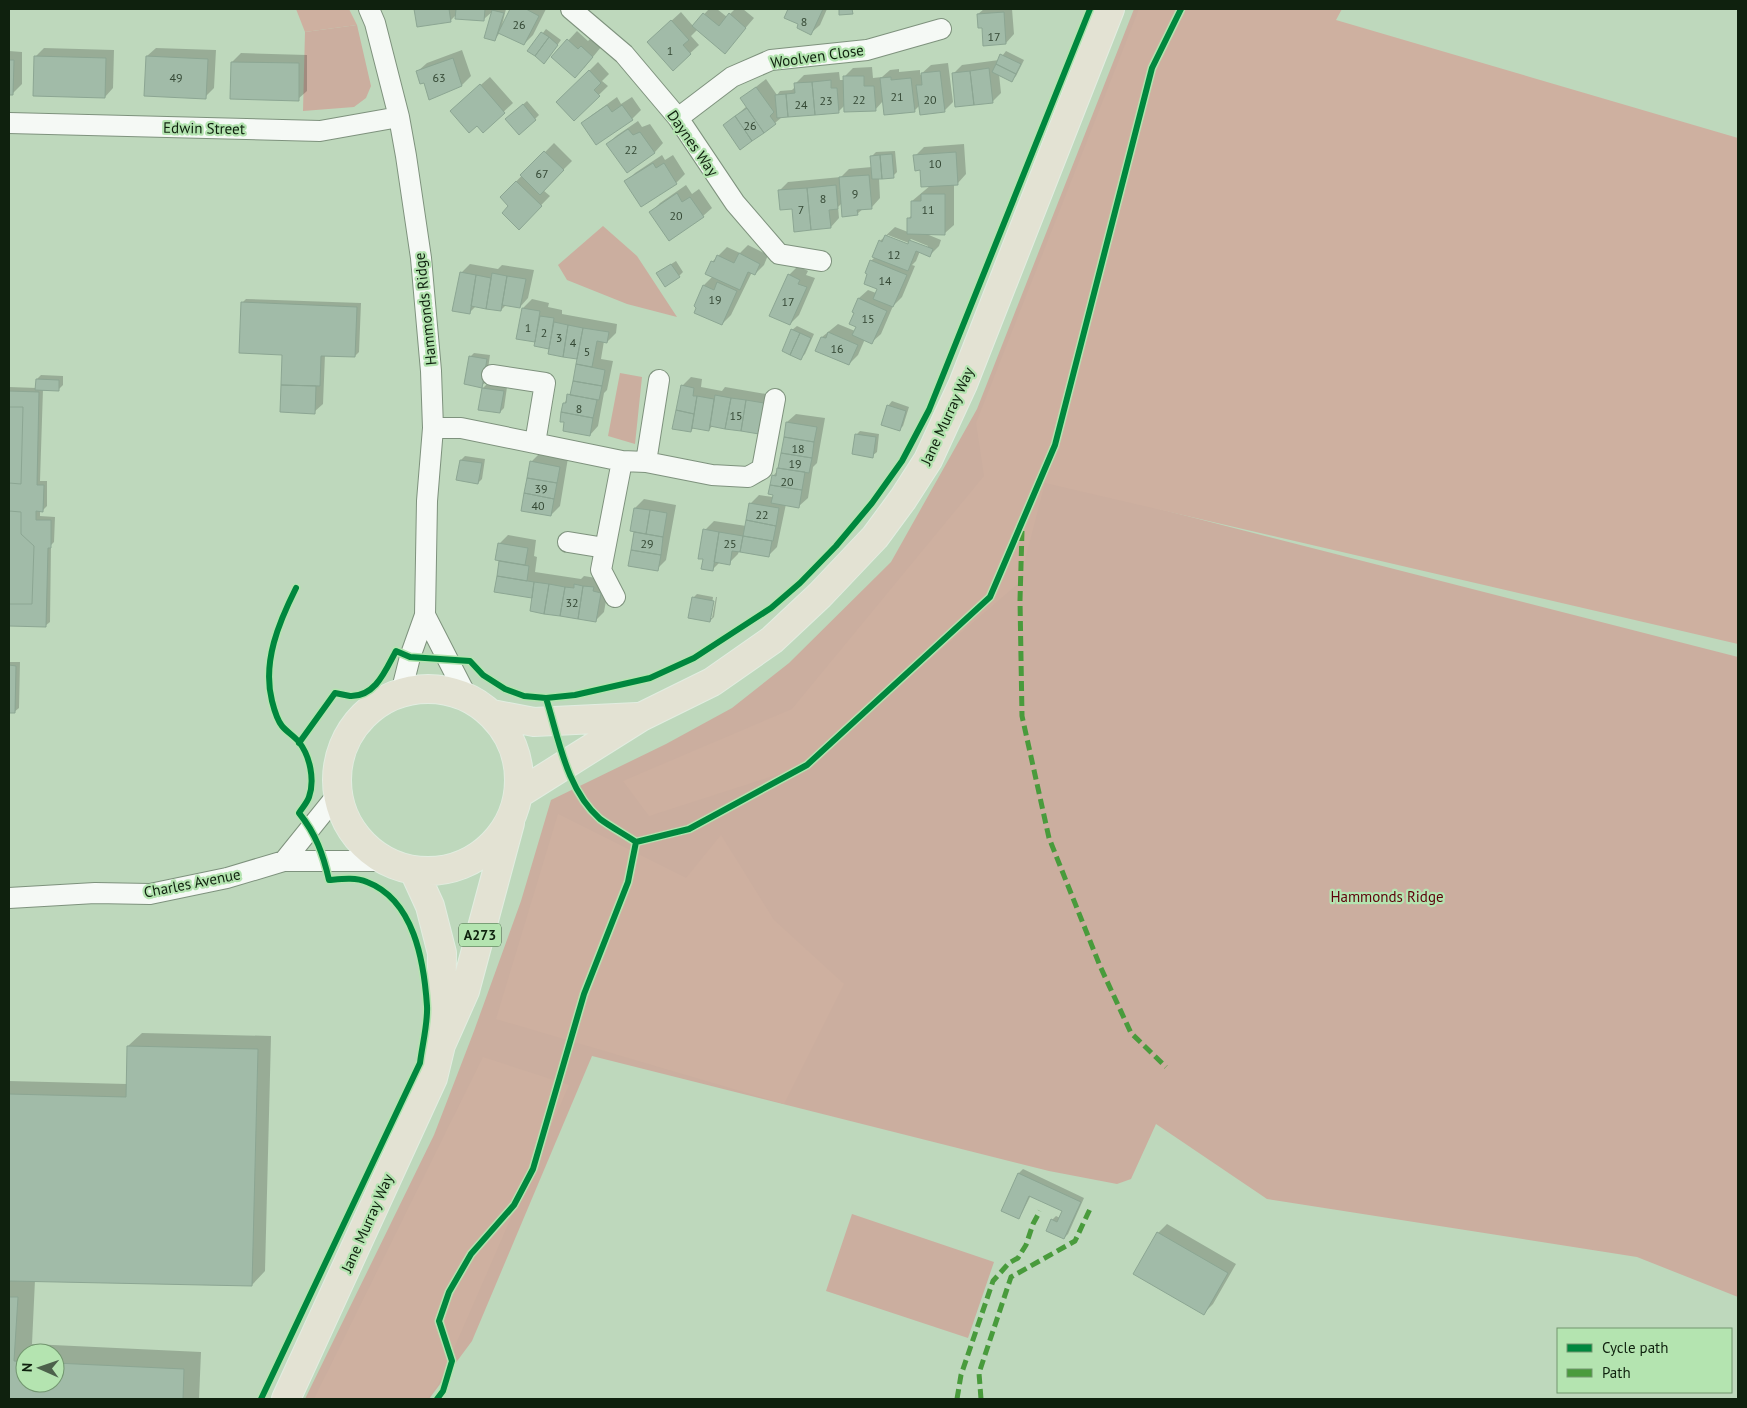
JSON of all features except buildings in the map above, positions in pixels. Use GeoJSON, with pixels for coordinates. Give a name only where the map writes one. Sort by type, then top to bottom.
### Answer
{"type":"FeatureCollection","features":[{"type":"Feature","properties":{"kind":"main road","name":"Jane Murray Way"},"geometry":{"type":"LineString","coordinates":[[520,793],[641,717],[712,682],[772,640],[820,595],[875,537],[903,500],[928,460],[964,384],[1110,9]]}},
{"type":"Feature","properties":{"kind":"main road"},"geometry":{"type":"LineString","coordinates":[[423,689],[446,690],[467,697],[492,714],[509,737],[519,764],[520,793],[510,823],[493,846],[470,863],[443,871],[414,871],[384,861],[362,844],[347,822],[338,794],[337,771],[343,748],[356,724],[376,705],[401,693],[423,689]]}},
{"type":"Feature","properties":{"kind":"main road","name":"Jane Murray Way"},"geometry":{"type":"LineString","coordinates":[[492,714],[534,722],[641,717]]}},
{"type":"Feature","properties":{"kind":"main road","name":"Jane Murray Way"},"geometry":{"type":"LineString","coordinates":[[286,1399],[433,1078],[441,1045],[465,991],[510,823]]}},
{"type":"Feature","properties":{"kind":"main road","name":"Jane Murray Way"},"geometry":{"type":"LineString","coordinates":[[414,871],[430,906],[442,953],[441,1045]]}},
{"type":"Feature","properties":{"kind":"street","name":"Hammonds Ridge"},"geometry":{"type":"LineString","coordinates":[[369,9],[375,23],[399,117],[421,258],[431,371],[433,428],[427,501],[425,616],[410,656],[401,693]]}},
{"type":"Feature","properties":{"kind":"street","name":"Daynes Way"},"geometry":{"type":"LineString","coordinates":[[571,9],[624,54],[678,118],[735,203],[779,254],[821,261]]}},
{"type":"Feature","properties":{"kind":"street","name":"Woolven Close"},"geometry":{"type":"LineString","coordinates":[[678,118],[732,77],[771,60],[867,50],[941,29]]}},
{"type":"Feature","properties":{"kind":"street","name":"Edwin Street"},"geometry":{"type":"LineString","coordinates":[[9,124],[320,131],[399,117]]}},
{"type":"Feature","properties":{"kind":"street"},"geometry":{"type":"LineString","coordinates":[[492,375],[545,383],[535,443]]}},
{"type":"Feature","properties":{"kind":"street"},"geometry":{"type":"LineString","coordinates":[[646,462],[659,380]]}},
{"type":"Feature","properties":{"kind":"street"},"geometry":{"type":"LineString","coordinates":[[433,428],[461,428],[622,460],[646,462],[712,475],[748,477],[762,468],[775,399]]}},
{"type":"Feature","properties":{"kind":"street"},"geometry":{"type":"LineString","coordinates":[[615,597],[601,570],[622,460]]}},
{"type":"Feature","properties":{"kind":"street"},"geometry":{"type":"LineString","coordinates":[[568,542],[604,548]]}},
{"type":"Feature","properties":{"kind":"street","name":"Hammonds Ridge"},"geometry":{"type":"LineString","coordinates":[[425,616],[467,697]]}},
{"type":"Feature","properties":{"kind":"street"},"geometry":{"type":"LineString","coordinates":[[284,861],[338,794]]}},
{"type":"Feature","properties":{"kind":"street","name":"Charles Avenue"},"geometry":{"type":"LineString","coordinates":[[9,898],[95,893],[150,894],[227,878],[284,861],[384,861]]}},
{"type":"Feature","properties":{"kind":"green space","name":"Hammonds Ridge"},"geometry":{"type":"Polygon","coordinates":[[[1134,9],[1210,9],[1054,482],[1738,657],[1738,1297],[1637,1257],[1267,1199],[1156,1124],[1131,1179],[1117,1184],[1049,1171],[592,1056],[472,1341],[429,1399],[305,1399],[434,1135],[521,901],[551,800],[666,744],[732,708],[789,663],[891,562],[977,409],[1134,9]]]}},
{"type":"Feature","properties":{"kind":"green space"},"geometry":{"type":"Polygon","coordinates":[[[357,25],[371,86],[366,98],[354,107],[303,111],[305,32],[357,25]]]}},
{"type":"Feature","properties":{"kind":"green space"},"geometry":{"type":"Polygon","coordinates":[[[603,226],[637,256],[677,317],[627,304],[567,280],[558,265],[603,226]]]}},
{"type":"Feature","properties":{"kind":"green space"},"geometry":{"type":"Polygon","coordinates":[[[620,373],[642,377],[635,444],[608,436],[620,373]]]}},
{"type":"Feature","properties":{"kind":"green space"},"geometry":{"type":"Polygon","coordinates":[[[852,1214],[994,1262],[968,1338],[826,1291],[852,1214]]]}},
{"type":"Feature","properties":{"kind":"shaded area"},"geometry":{"type":"Polygon","coordinates":[[[296,9],[349,9],[357,25],[305,32],[296,9]]]}},
{"type":"Feature","properties":{"kind":"shaded area"},"geometry":{"type":"Polygon","coordinates":[[[1139,9],[1342,9],[1336,20],[1738,138],[1738,644],[1045,483],[1019,583],[807,765],[649,816],[623,781],[792,709],[984,476],[976,423],[1139,9]]]}},
{"type":"Feature","properties":{"kind":"shaded area"},"geometry":{"type":"Polygon","coordinates":[[[558,814],[686,878],[721,835],[774,920],[844,984],[784,1104],[496,1019],[558,814]]]}},
{"type":"Feature","properties":{"kind":"shaded area"},"geometry":{"type":"Polygon","coordinates":[[[483,1057],[569,1085],[438,1385],[427,1399],[314,1399],[483,1057]]]}},
{"type":"Feature","properties":{"kind":"marked path"},"geometry":{"type":"LineString","coordinates":[[1022,531],[1020,600],[1022,716],[1049,838],[1100,966],[1131,1033],[1166,1067]]}},
{"type":"Feature","properties":{"kind":"marked path"},"geometry":{"type":"LineString","coordinates":[[981,1399],[979,1373],[1011,1277],[1075,1241],[1090,1209]]}},
{"type":"Feature","properties":{"kind":"marked path"},"geometry":{"type":"LineString","coordinates":[[957,1399],[961,1375],[993,1281],[1009,1263],[1018,1258],[1026,1245],[1033,1224],[1040,1211]]}},
{"type":"Feature","properties":{"kind":"cycle path"},"geometry":{"type":"LineString","coordinates":[[299,743],[335,693],[350,696],[367,692],[379,681],[396,651],[410,657],[470,661],[483,675],[505,689],[524,696],[546,698],[575,695],[650,678],[694,658],[771,608],[800,583],[836,546],[872,503],[902,461],[929,410],[1090,9]]}},
{"type":"Feature","properties":{"kind":"cycle path"},"geometry":{"type":"LineString","coordinates":[[546,698],[565,763],[579,793],[588,807],[600,819],[636,842],[689,829],[807,765],[990,597],[1055,445],[1152,68],[1181,9]]}},
{"type":"Feature","properties":{"kind":"cycle path"},"geometry":{"type":"LineString","coordinates":[[261,1399],[420,1063],[427,1013],[423,970],[419,952],[406,917],[396,903],[383,891],[367,882],[353,879],[329,880],[318,845],[299,813],[308,799],[311,790],[309,761],[303,748],[277,718],[269,686],[271,657],[278,628],[296,588]]}},
{"type":"Feature","properties":{"kind":"cycle path"},"geometry":{"type":"LineString","coordinates":[[437,1399],[443,1391],[452,1361],[439,1321],[449,1292],[471,1254],[514,1205],[533,1169],[584,994],[628,882],[636,842]]}}]}
